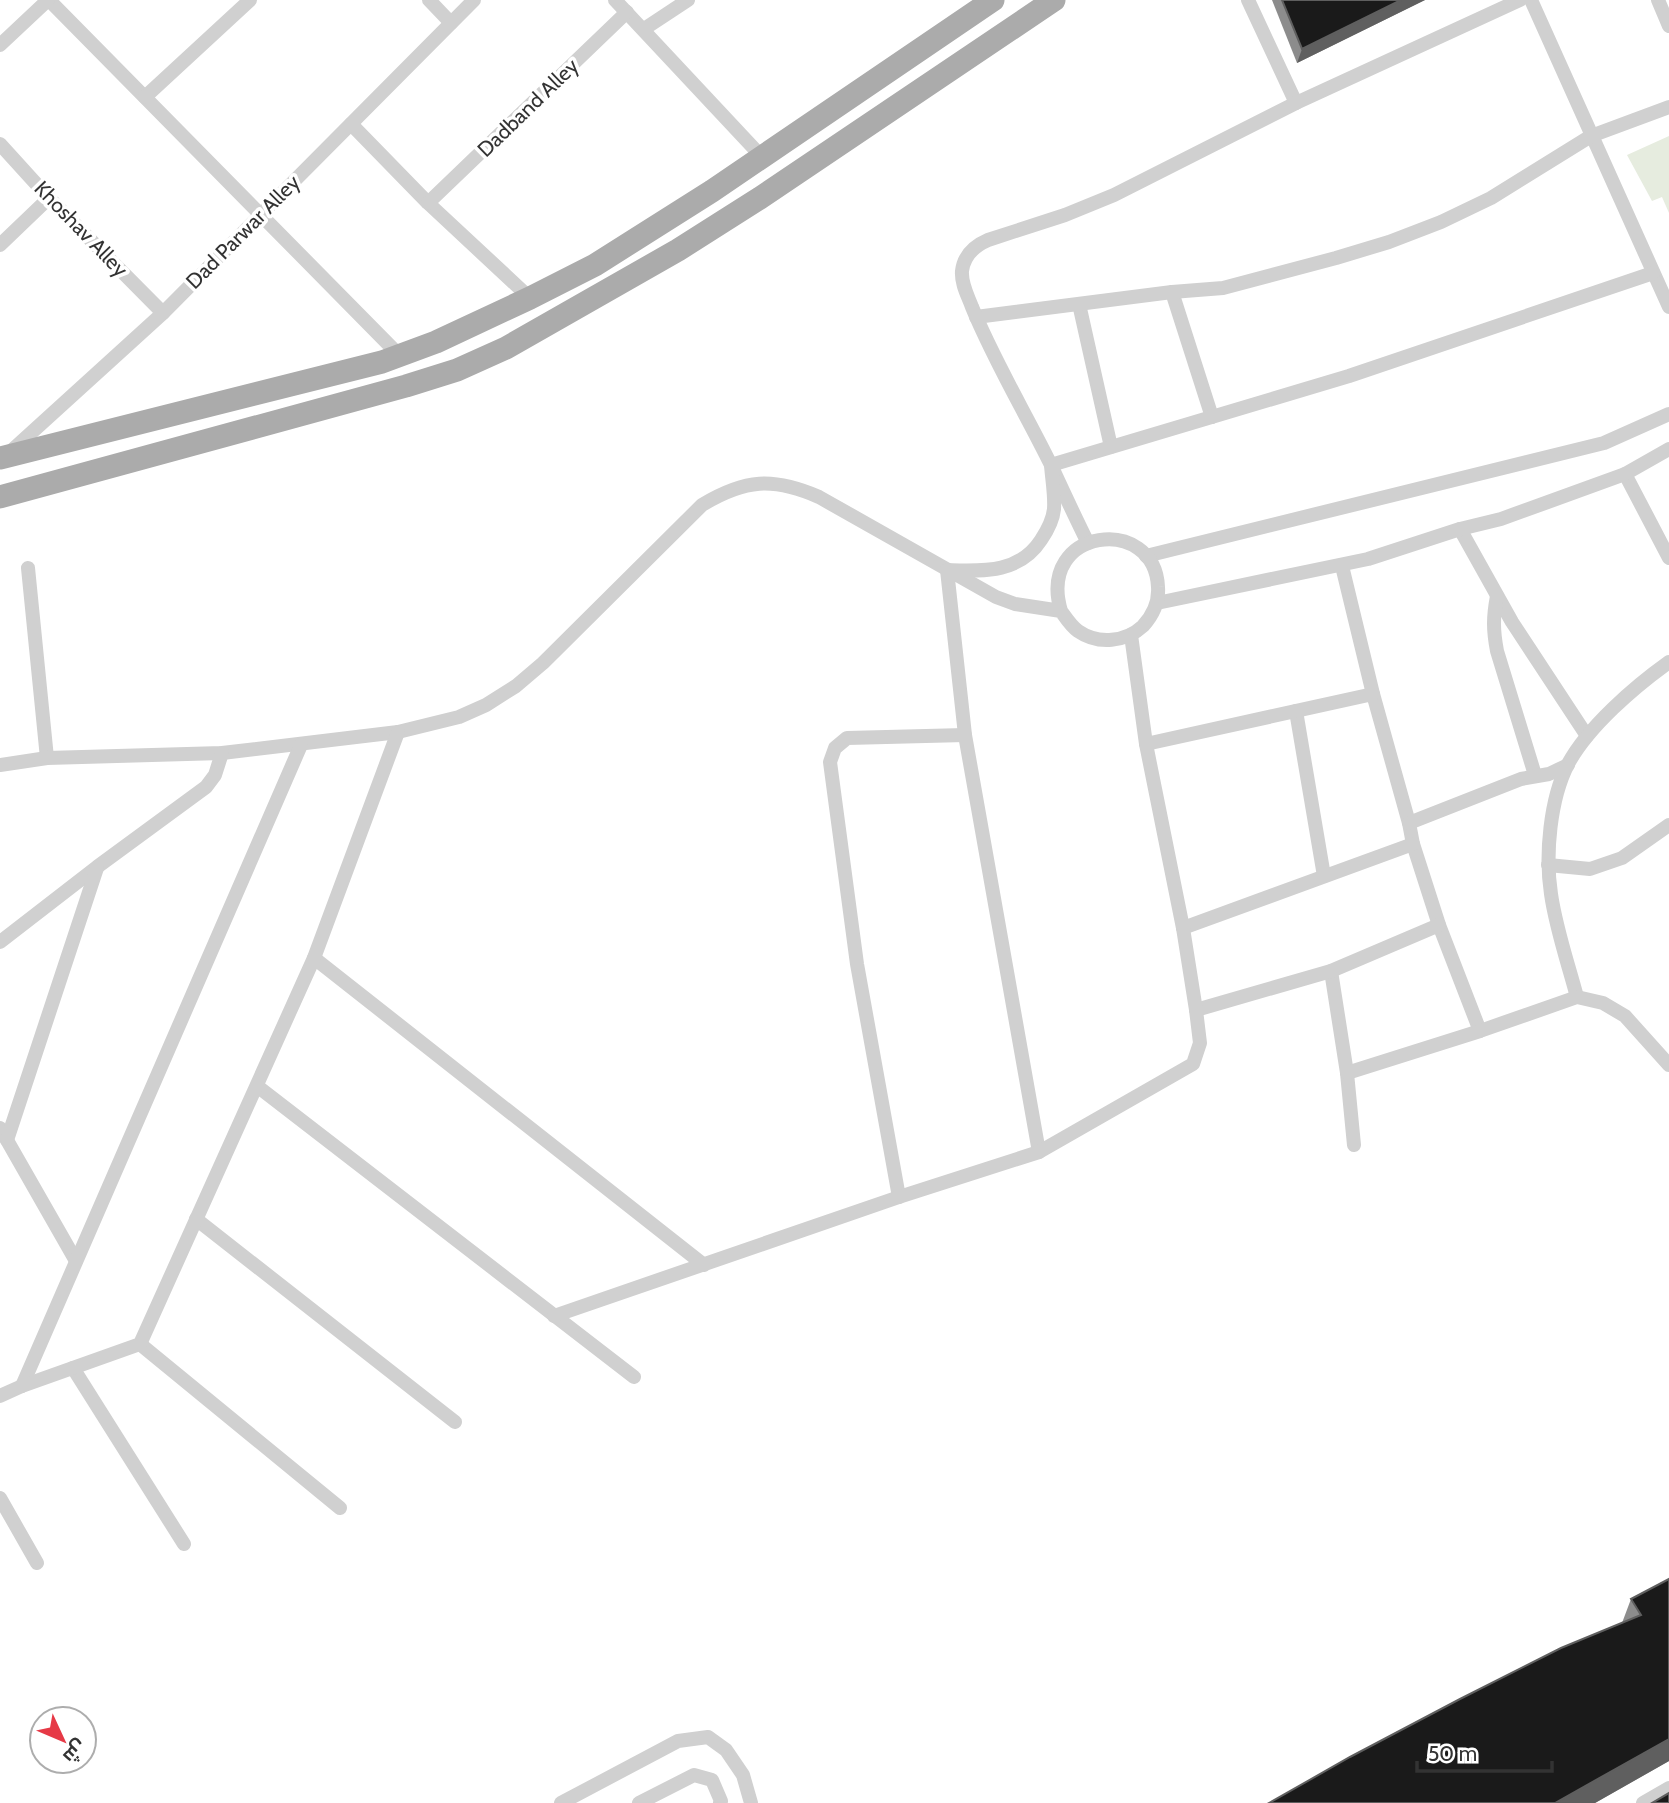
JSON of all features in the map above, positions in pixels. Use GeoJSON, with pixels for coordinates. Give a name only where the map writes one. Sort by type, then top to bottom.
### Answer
{"type":"FeatureCollection","features":[{"type":"Feature","properties":{"kind":"main road"},"geometry":{"type":"LineString","coordinates":[[3,458],[400,356],[436,342],[595,265],[712,191],[993,0],[1011,29]]}},
{"type":"Feature","properties":{"kind":"main road"},"geometry":{"type":"LineString","coordinates":[[0,497],[406,386],[482,359],[678,250],[1054,0]]}},
{"type":"Feature","properties":{"kind":"main road"},"geometry":{"type":"LineString","coordinates":[[944,34],[963,60]]}},
{"type":"Feature","properties":{"kind":"street"},"geometry":{"type":"LineString","coordinates":[[0,45],[48,0],[400,356]]}},
{"type":"Feature","properties":{"kind":"street"},"geometry":{"type":"LineString","coordinates":[[145,97],[250,0]]}},
{"type":"Feature","properties":{"kind":"street"},"geometry":{"type":"LineString","coordinates":[[429,0],[452,23]]}},
{"type":"Feature","properties":{"kind":"street","name":"Dad Parwar Alley"},"geometry":{"type":"LineString","coordinates":[[3,458],[163,313],[474,0]]}},
{"type":"Feature","properties":{"kind":"street"},"geometry":{"type":"LineString","coordinates":[[615,0],[762,157]]}},
{"type":"Feature","properties":{"kind":"street"},"geometry":{"type":"LineString","coordinates":[[643,29],[688,0]]}},
{"type":"Feature","properties":{"kind":"street"},"geometry":{"type":"LineString","coordinates":[[1248,0],[1296,103]]}},
{"type":"Feature","properties":{"kind":"street"},"geometry":{"type":"LineString","coordinates":[[1088,543],[976,317],[962,282],[962,271],[970,252],[978,244],[1090,206],[1296,103],[1520,0]]}},
{"type":"Feature","properties":{"kind":"street"},"geometry":{"type":"LineString","coordinates":[[1531,0],[1669,307]]}},
{"type":"Feature","properties":{"kind":"street"},"geometry":{"type":"LineString","coordinates":[[1658,0],[1669,26]]}},
{"type":"Feature","properties":{"kind":"street","name":"Dadband Alley"},"geometry":{"type":"LineString","coordinates":[[428,203],[627,12]]}},
{"type":"Feature","properties":{"kind":"street"},"geometry":{"type":"LineString","coordinates":[[976,317],[1223,288],[1389,242],[1441,222],[1491,198],[1591,136],[1669,107]]}},
{"type":"Feature","properties":{"kind":"street"},"geometry":{"type":"LineString","coordinates":[[351,124],[428,203],[530,298]]}},
{"type":"Feature","properties":{"kind":"street","name":"Khoshav Alley"},"geometry":{"type":"LineString","coordinates":[[0,145],[163,313]]}},
{"type":"Feature","properties":{"kind":"street"},"geometry":{"type":"LineString","coordinates":[[0,245],[49,198]]}},
{"type":"Feature","properties":{"kind":"street"},"geometry":{"type":"LineString","coordinates":[[1051,465],[1349,376],[1653,273]]}},
{"type":"Feature","properties":{"kind":"street"},"geometry":{"type":"LineString","coordinates":[[1172,292],[1212,417]]}},
{"type":"Feature","properties":{"kind":"street"},"geometry":{"type":"LineString","coordinates":[[1079,304],[1111,447]]}},
{"type":"Feature","properties":{"kind":"street"},"geometry":{"type":"LineString","coordinates":[[1146,556],[1604,443],[1669,414]]}},
{"type":"Feature","properties":{"kind":"street"},"geometry":{"type":"LineString","coordinates":[[1157,603],[1342,566],[1501,519],[1625,474],[1669,449]]}},
{"type":"Feature","properties":{"kind":"street"},"geometry":{"type":"LineString","coordinates":[[947,570],[988,571],[1007,567],[1024,558],[1038,545],[1048,529],[1054,511],[1051,465]]}},
{"type":"Feature","properties":{"kind":"street"},"geometry":{"type":"LineString","coordinates":[[1625,474],[1669,558]]}},
{"type":"Feature","properties":{"kind":"street"},"geometry":{"type":"LineString","coordinates":[[0,765],[47,758],[222,753],[301,745],[398,732],[459,717],[486,705],[516,686],[569,638],[702,505],[724,492],[747,485],[772,483],[796,487],[819,497],[987,593],[1015,604],[1061,611]]}},
{"type":"Feature","properties":{"kind":"street"},"geometry":{"type":"LineString","coordinates":[[1460,529],[1512,622],[1587,736]]}},
{"type":"Feature","properties":{"kind":"street"},"geometry":{"type":"LineString","coordinates":[[1103,539],[1119,540],[1134,546],[1146,556],[1158,580],[1157,603],[1142,627],[1131,635],[1104,640],[1079,632],[1069,622],[1061,611],[1057,584],[1060,571],[1076,550],[1103,539]]}},
{"type":"Feature","properties":{"kind":"street"},"geometry":{"type":"LineString","coordinates":[[1342,566],[1413,844],[1439,925],[1480,1031]]}},
{"type":"Feature","properties":{"kind":"street"},"geometry":{"type":"LineString","coordinates":[[28,568],[47,758]]}},
{"type":"Feature","properties":{"kind":"street"},"geometry":{"type":"LineString","coordinates":[[947,570],[965,735],[1039,1152]]}},
{"type":"Feature","properties":{"kind":"street"},"geometry":{"type":"LineString","coordinates":[[1497,596],[1493,615],[1497,651],[1535,775]]}},
{"type":"Feature","properties":{"kind":"street"},"geometry":{"type":"LineString","coordinates":[[554,1316],[899,1197],[1039,1152],[1193,1064],[1200,1043],[1196,1010],[1183,928],[1146,744],[1131,635]]}},
{"type":"Feature","properties":{"kind":"street"},"geometry":{"type":"LineString","coordinates":[[1577,997],[1550,894],[1548,865],[1556,797],[1567,765],[1587,736],[1629,695],[1669,663]]}},
{"type":"Feature","properties":{"kind":"street"},"geometry":{"type":"LineString","coordinates":[[1146,744],[1373,694]]}},
{"type":"Feature","properties":{"kind":"street"},"geometry":{"type":"LineString","coordinates":[[1296,711],[1324,876]]}},
{"type":"Feature","properties":{"kind":"street"},"geometry":{"type":"LineString","coordinates":[[10,1391],[141,1344],[314,958],[398,732]]}},
{"type":"Feature","properties":{"kind":"street"},"geometry":{"type":"LineString","coordinates":[[899,1197],[857,964],[830,762],[835,748],[848,738],[965,735]]}},
{"type":"Feature","properties":{"kind":"street"},"geometry":{"type":"LineString","coordinates":[[10,1391],[76,1261],[301,745]]}},
{"type":"Feature","properties":{"kind":"street"},"geometry":{"type":"LineString","coordinates":[[0,942],[206,787],[215,775],[222,753]]}},
{"type":"Feature","properties":{"kind":"street"},"geometry":{"type":"LineString","coordinates":[[1409,823],[1521,779],[1549,774],[1567,765]]}},
{"type":"Feature","properties":{"kind":"street"},"geometry":{"type":"LineString","coordinates":[[1548,865],[1590,869],[1622,858],[1669,825]]}},
{"type":"Feature","properties":{"kind":"street"},"geometry":{"type":"LineString","coordinates":[[1183,928],[1413,844]]}},
{"type":"Feature","properties":{"kind":"street"},"geometry":{"type":"LineString","coordinates":[[76,1261],[3,1134],[97,867]]}},
{"type":"Feature","properties":{"kind":"street"},"geometry":{"type":"LineString","coordinates":[[1196,1010],[1331,971],[1439,925]]}},
{"type":"Feature","properties":{"kind":"street"},"geometry":{"type":"LineString","coordinates":[[314,958],[704,1265]]}},
{"type":"Feature","properties":{"kind":"street"},"geometry":{"type":"LineString","coordinates":[[1331,971],[1347,1073],[1354,1144]]}},
{"type":"Feature","properties":{"kind":"street"},"geometry":{"type":"LineString","coordinates":[[1347,1073],[1577,997],[1602,1003],[1625,1016],[1669,1065]]}},
{"type":"Feature","properties":{"kind":"street"},"geometry":{"type":"LineString","coordinates":[[257,1086],[634,1377]]}},
{"type":"Feature","properties":{"kind":"street"},"geometry":{"type":"LineString","coordinates":[[197,1220],[455,1422]]}},
{"type":"Feature","properties":{"kind":"street"},"geometry":{"type":"LineString","coordinates":[[141,1344],[340,1508]]}},
{"type":"Feature","properties":{"kind":"street"},"geometry":{"type":"LineString","coordinates":[[73,1368],[184,1544]]}},
{"type":"Feature","properties":{"kind":"street"},"geometry":{"type":"LineString","coordinates":[[0,1377],[10,1391]]}},
{"type":"Feature","properties":{"kind":"street"},"geometry":{"type":"LineString","coordinates":[[0,1498],[37,1563]]}},
{"type":"Feature","properties":{"kind":"street"},"geometry":{"type":"LineString","coordinates":[[561,1803],[678,1741],[708,1737],[732,1758],[743,1775],[751,1803]]}},
{"type":"Feature","properties":{"kind":"street"},"geometry":{"type":"LineString","coordinates":[[639,1803],[694,1775],[712,1780],[720,1803]]}},
{"type":"Feature","properties":{"kind":"street"},"geometry":{"type":"LineString","coordinates":[[1643,1803],[1669,1788]]}},
{"type":"Feature","properties":{"kind":"shaded area"},"geometry":{"type":"Polygon","coordinates":[[[1669,136],[1669,213],[1662,197],[1652,201],[1627,155],[1669,136]]]}},
{"type":"Feature","properties":{"kind":"building"},"geometry":{"type":"Polygon","coordinates":[[[1282,0],[1401,0],[1302,49],[1282,0]]]}},
{"type":"Feature","properties":{"kind":"building"},"geometry":{"type":"Polygon","coordinates":[[[1669,1579],[1669,1739],[1555,1803],[1269,1803],[1460,1699],[1561,1648],[1641,1615],[1631,1599],[1669,1579]]]}},
{"type":"Feature","properties":{"kind":"building"},"geometry":{"type":"Polygon","coordinates":[[[1669,1793],[1669,1803],[1652,1803],[1669,1793]]]}}]}
